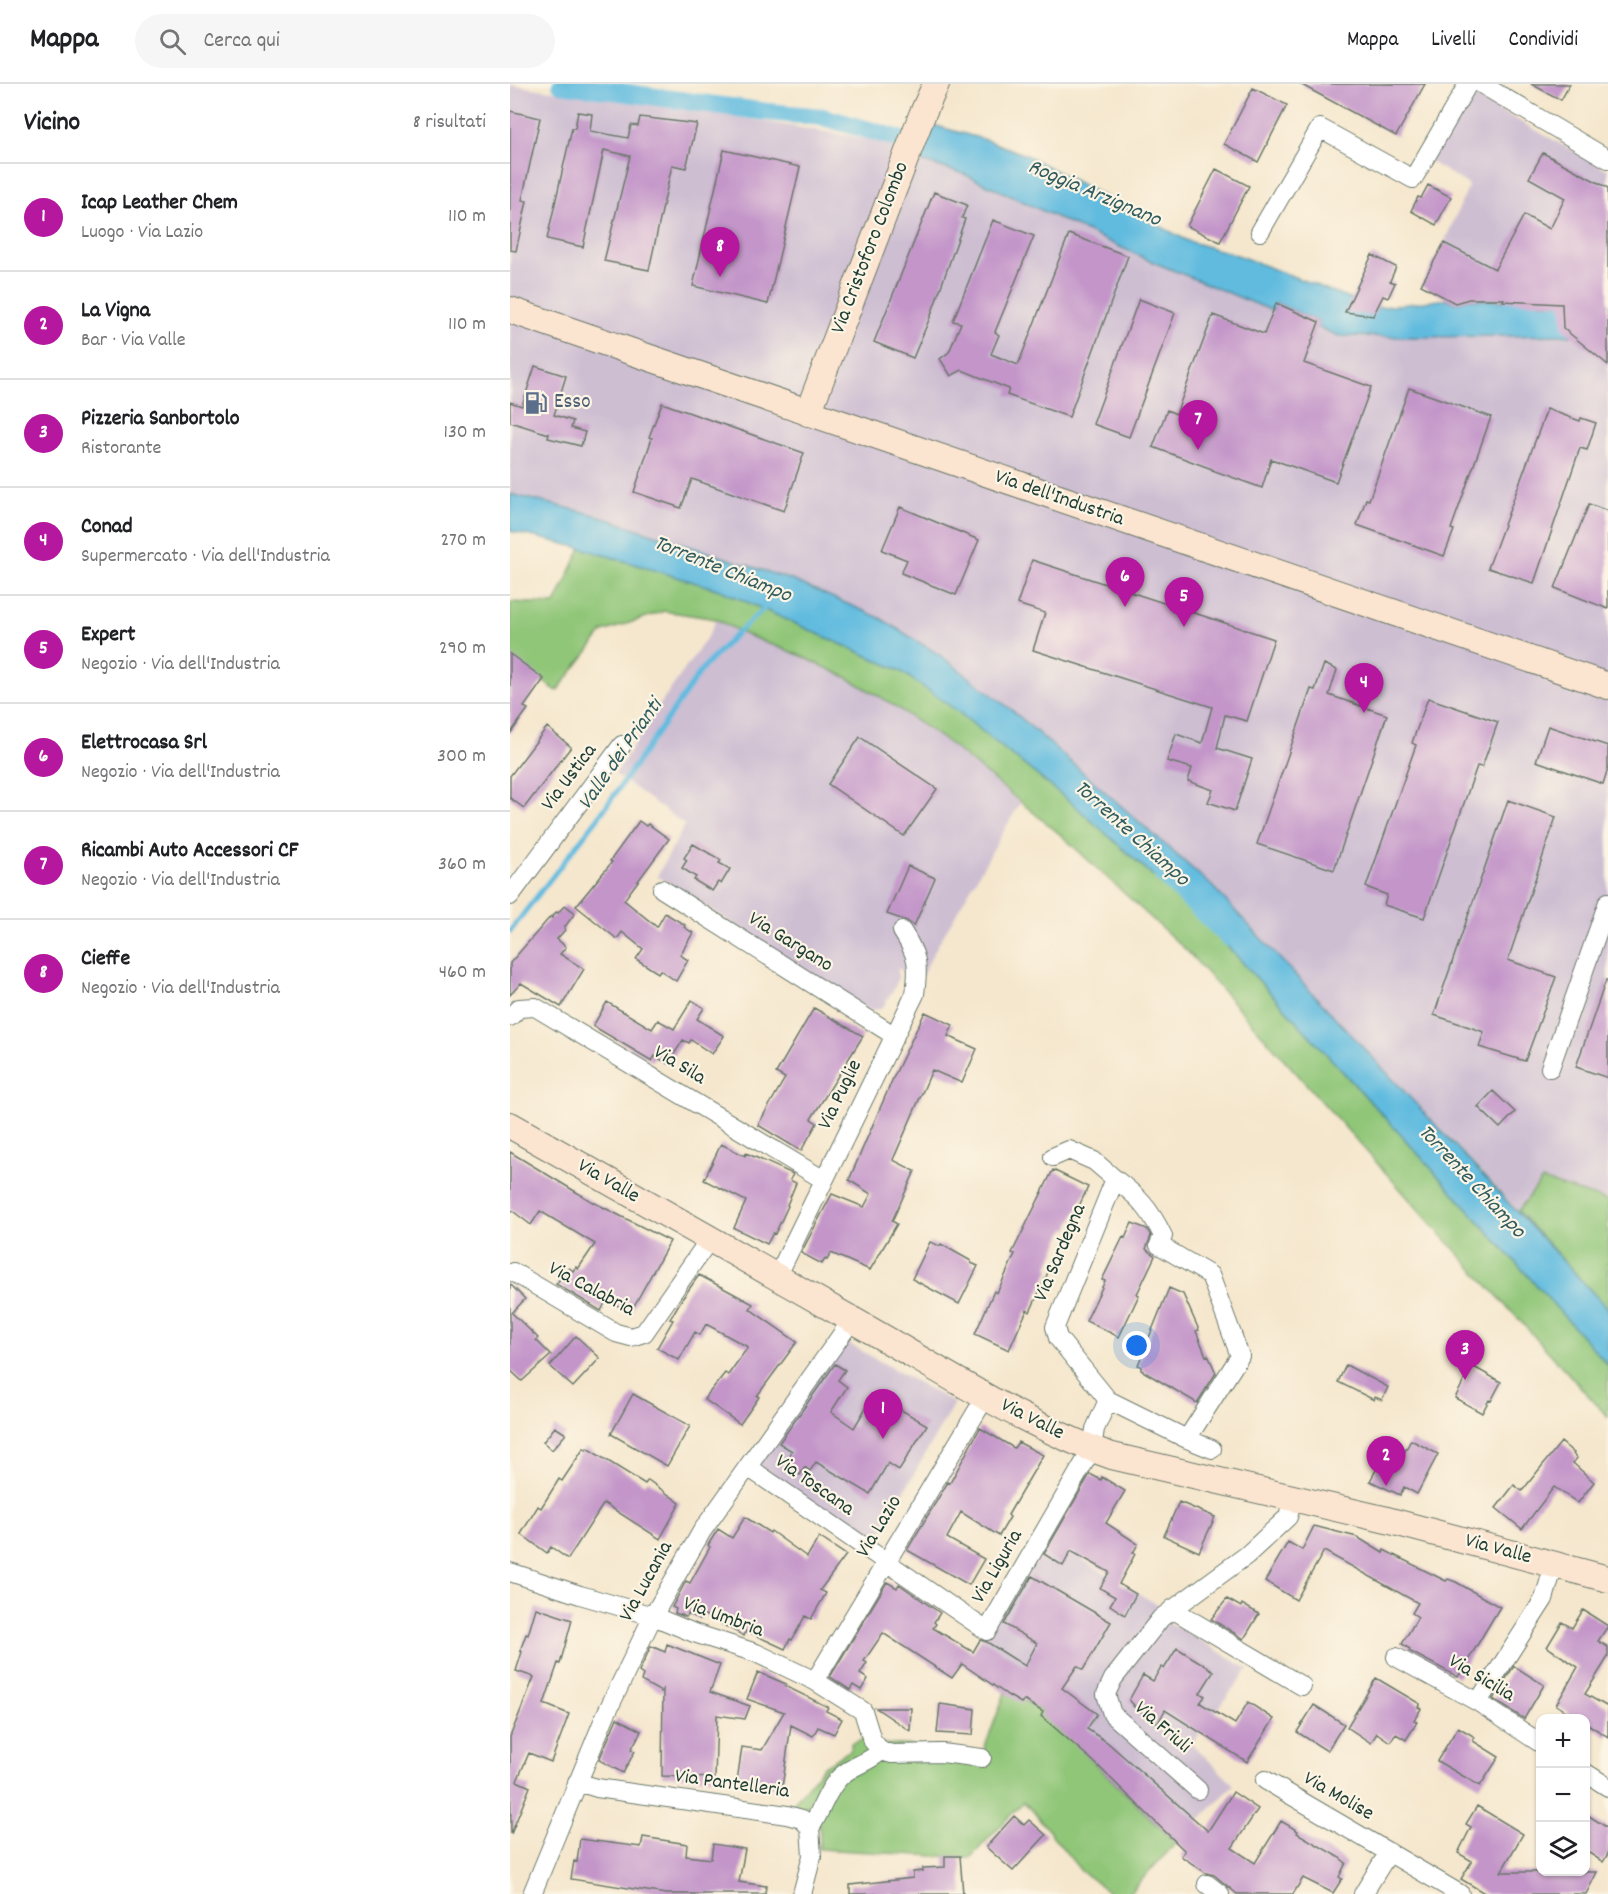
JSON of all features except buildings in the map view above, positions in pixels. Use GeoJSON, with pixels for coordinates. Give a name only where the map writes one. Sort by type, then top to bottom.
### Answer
{"type":"FeatureCollection","features":[{"type":"Feature","properties":{"kind":"main road","name":"Via Cristoforo Colombo"},"geometry":{"type":"LineString","coordinates":[[808,413],[936,84]]}},
{"type":"Feature","properties":{"kind":"main road","name":"Via dell'Industria"},"geometry":{"type":"LineString","coordinates":[[510,310],[1608,686]]}},
{"type":"Feature","properties":{"kind":"main road","name":"Via Valle"},"geometry":{"type":"LineString","coordinates":[[510,1125],[986,1396],[1092,1449],[1112,1456],[1387,1520],[1608,1579]]}},
{"type":"Feature","properties":{"kind":"street"},"geometry":{"type":"LineString","coordinates":[[1260,232],[1320,128],[1413,179],[1468,84]]}},
{"type":"Feature","properties":{"kind":"street"},"geometry":{"type":"LineString","coordinates":[[1481,84],[1608,159]]}},
{"type":"Feature","properties":{"kind":"street","name":"Via Ustica"},"geometry":{"type":"LineString","coordinates":[[510,896],[622,746]]}},
{"type":"Feature","properties":{"kind":"street","name":"Via Gargano"},"geometry":{"type":"LineString","coordinates":[[662,889],[895,1036]]}},
{"type":"Feature","properties":{"kind":"street"},"geometry":{"type":"LineString","coordinates":[[1550,1068],[1608,902]]}},
{"type":"Feature","properties":{"kind":"street","name":"Via Puglie"},"geometry":{"type":"LineString","coordinates":[[777,1277],[915,994],[918,967],[913,948],[902,931]]}},
{"type":"Feature","properties":{"kind":"street","name":"Via Sila"},"geometry":{"type":"LineString","coordinates":[[510,1017],[519,1008],[535,1007],[824,1180]]}},
{"type":"Feature","properties":{"kind":"street"},"geometry":{"type":"LineString","coordinates":[[1053,1157],[1069,1150],[1094,1161],[1137,1195],[1153,1214],[1163,1236],[1159,1245],[1210,1275],[1240,1356],[1187,1439]]}},
{"type":"Feature","properties":{"kind":"street","name":"Via Sardegna"},"geometry":{"type":"LineString","coordinates":[[1115,1179],[1055,1327],[1058,1338],[1108,1400],[1212,1449]]}},
{"type":"Feature","properties":{"kind":"street","name":"Via Calabria"},"geometry":{"type":"LineString","coordinates":[[513,1272],[616,1333],[631,1337],[644,1333],[709,1240]]}},
{"type":"Feature","properties":{"kind":"street","name":"Via Lucania"},"geometry":{"type":"LineString","coordinates":[[531,1894],[577,1782],[653,1616],[702,1531],[852,1320]]}},
{"type":"Feature","properties":{"kind":"street","name":"Via Lazio"},"geometry":{"type":"LineString","coordinates":[[815,1681],[986,1396]]}},
{"type":"Feature","properties":{"kind":"street"},"geometry":{"type":"LineString","coordinates":[[1092,1449],[1095,1429],[1108,1400]]}},
{"type":"Feature","properties":{"kind":"street","name":"Via Liguria"},"geometry":{"type":"LineString","coordinates":[[885,1562],[987,1631],[1092,1449]]}},
{"type":"Feature","properties":{"kind":"street","name":"Via Toscana"},"geometry":{"type":"LineString","coordinates":[[748,1467],[885,1562]]}},
{"type":"Feature","properties":{"kind":"street","name":"Via Friuli"},"geometry":{"type":"LineString","coordinates":[[1198,1790],[1112,1714],[1106,1694],[1113,1679],[1161,1618],[1247,1555],[1288,1517],[1294,1497]]}},
{"type":"Feature","properties":{"kind":"street"},"geometry":{"type":"LineString","coordinates":[[1478,1702],[1544,1599],[1554,1565]]}},
{"type":"Feature","properties":{"kind":"street","name":"Via Umbria"},"geometry":{"type":"LineString","coordinates":[[510,1572],[653,1616],[756,1653],[815,1681],[863,1711],[872,1740],[881,1751]]}},
{"type":"Feature","properties":{"kind":"street"},"geometry":{"type":"LineString","coordinates":[[1172,1609],[1302,1686]]}},
{"type":"Feature","properties":{"kind":"street","name":"Via Sicilia"},"geometry":{"type":"LineString","coordinates":[[1396,1657],[1478,1702],[1536,1740]]}},
{"type":"Feature","properties":{"kind":"street"},"geometry":{"type":"LineString","coordinates":[[802,1894],[812,1856],[810,1828],[818,1817],[828,1793],[842,1775],[881,1751],[892,1754],[942,1753],[982,1758]]}},
{"type":"Feature","properties":{"kind":"street"},"geometry":{"type":"LineString","coordinates":[[1590,1776],[1608,1787]]}},
{"type":"Feature","properties":{"kind":"street","name":"Via Molise"},"geometry":{"type":"LineString","coordinates":[[1265,1780],[1460,1894]]}},
{"type":"Feature","properties":{"kind":"street","name":"Via Pantelleria"},"geometry":{"type":"LineString","coordinates":[[577,1782],[608,1790],[787,1815],[801,1819],[810,1828]]}},
{"type":"Feature","properties":{"kind":"street"},"geometry":{"type":"LineString","coordinates":[[1363,1894],[1389,1852]]}},
{"type":"Feature","properties":{"kind":"shaded area"},"geometry":{"type":"Polygon","coordinates":[[[510,85],[713,113],[909,146],[905,156],[964,174],[1148,260],[1272,311],[1276,303],[1319,322],[1339,336],[1571,335],[1608,327],[1608,1201],[1542,1180],[1518,1211],[1212,886],[1013,711],[940,655],[880,618],[792,580],[592,514],[510,494],[510,85]]]}},
{"type":"Feature","properties":{"kind":"shaded area"},"geometry":{"type":"Polygon","coordinates":[[[1463,90],[1608,170],[1608,304],[1469,299],[1455,303],[1421,285],[1444,243],[1469,185],[1422,157],[1463,90]]]}},
{"type":"Feature","properties":{"kind":"shaded area"},"geometry":{"type":"Polygon","coordinates":[[[716,619],[744,634],[799,655],[848,678],[887,700],[946,741],[1020,803],[919,982],[898,968],[895,987],[883,1007],[874,1010],[867,1009],[657,876],[685,825],[615,774],[710,633],[716,619]]]}},
{"type":"Feature","properties":{"kind":"shaded area"},"geometry":{"type":"Polygon","coordinates":[[[835,1336],[954,1403],[874,1545],[751,1462],[835,1336]]]}},
{"type":"Feature","properties":{"kind":"shaded area"},"geometry":{"type":"Polygon","coordinates":[[[1048,1515],[1093,1541],[1083,1560],[1158,1605],[1169,1624],[1178,1627],[1248,1669],[1192,1744],[1234,1785],[1176,1843],[1076,1745],[1041,1716],[1043,1712],[965,1666],[981,1638],[982,1629],[1048,1515]]]}},
{"type":"Feature","properties":{"kind":"green space"},"geometry":{"type":"Polygon","coordinates":[[[581,548],[720,590],[899,670],[957,711],[1074,805],[1207,924],[1608,1365],[1608,1417],[1188,952],[1062,836],[946,741],[848,678],[799,655],[744,634],[716,619],[664,611],[603,632],[557,691],[510,659],[510,602],[555,604],[581,548]]]}},
{"type":"Feature","properties":{"kind":"green space"},"geometry":{"type":"Polygon","coordinates":[[[1542,1180],[1608,1201],[1608,1309],[1518,1211],[1542,1180]]]}},
{"type":"Feature","properties":{"kind":"green space"},"geometry":{"type":"Polygon","coordinates":[[[1005,1693],[1024,1700],[1043,1712],[1176,1843],[1128,1894],[1112,1894],[1081,1871],[1023,1802],[970,1858],[819,1849],[820,1831],[814,1818],[807,1808],[791,1806],[824,1766],[851,1750],[851,1743],[867,1738],[882,1744],[935,1747],[982,1755],[1005,1693]]]}},
{"type":"Feature","properties":{"kind":"water"},"geometry":{"type":"Polygon","coordinates":[[[919,121],[986,140],[1026,155],[1188,241],[1237,255],[1375,308],[1447,299],[1455,303],[1469,299],[1503,301],[1522,266],[1539,303],[1608,304],[1572,335],[1339,336],[1317,327],[1319,322],[1276,303],[1273,311],[1148,260],[964,174],[904,156],[919,121]]]}},
{"type":"Feature","properties":{"kind":"water"},"geometry":{"type":"Polygon","coordinates":[[[510,494],[592,514],[792,580],[880,618],[940,655],[1013,711],[1212,886],[1608,1309],[1608,1365],[1207,924],[1074,805],[957,711],[899,670],[720,590],[581,548],[510,531],[510,494]]]}},
{"type":"Feature","properties":{"kind":"waterway","name":"Roggia Arzignano"},"geometry":{"type":"LineString","coordinates":[[561,84],[767,112],[823,117],[893,137],[921,148]]}},
{"type":"Feature","properties":{"kind":"waterway","name":"Valle dei Prianti"},"geometry":{"type":"LineString","coordinates":[[510,931],[598,818],[703,668],[768,605]]}},
{"type":"Feature","properties":{"kind":"waterway","name":"Torrente Chiampo"},"geometry":{"type":"LineString","coordinates":[[1157,878],[1226,944]]}},
{"type":"Feature","properties":{"kind":"place","name":"Cieffe"},"geometry":{"type":"Point","coordinates":[720,277]}},
{"type":"Feature","properties":{"kind":"place","name":"Esso"},"geometry":{"type":"Point","coordinates":[536,403]}},
{"type":"Feature","properties":{"kind":"place","name":"Ricambi Auto Accessori CF"},"geometry":{"type":"Point","coordinates":[1198,450]}},
{"type":"Feature","properties":{"kind":"place","name":"Elettrocasa Srl"},"geometry":{"type":"Point","coordinates":[1125,607]}},
{"type":"Feature","properties":{"kind":"place","name":"Expert"},"geometry":{"type":"Point","coordinates":[1184,627]}},
{"type":"Feature","properties":{"kind":"place","name":"Conad"},"geometry":{"type":"Point","coordinates":[1364,713]}},
{"type":"Feature","properties":{"kind":"place","name":"Pizzeria Sanbortolo"},"geometry":{"type":"Point","coordinates":[1465,1380]}},
{"type":"Feature","properties":{"kind":"place","name":"Icap Leather Chem"},"geometry":{"type":"Point","coordinates":[883,1439]}},
{"type":"Feature","properties":{"kind":"place","name":"La Vigna"},"geometry":{"type":"Point","coordinates":[1386,1486]}}]}
